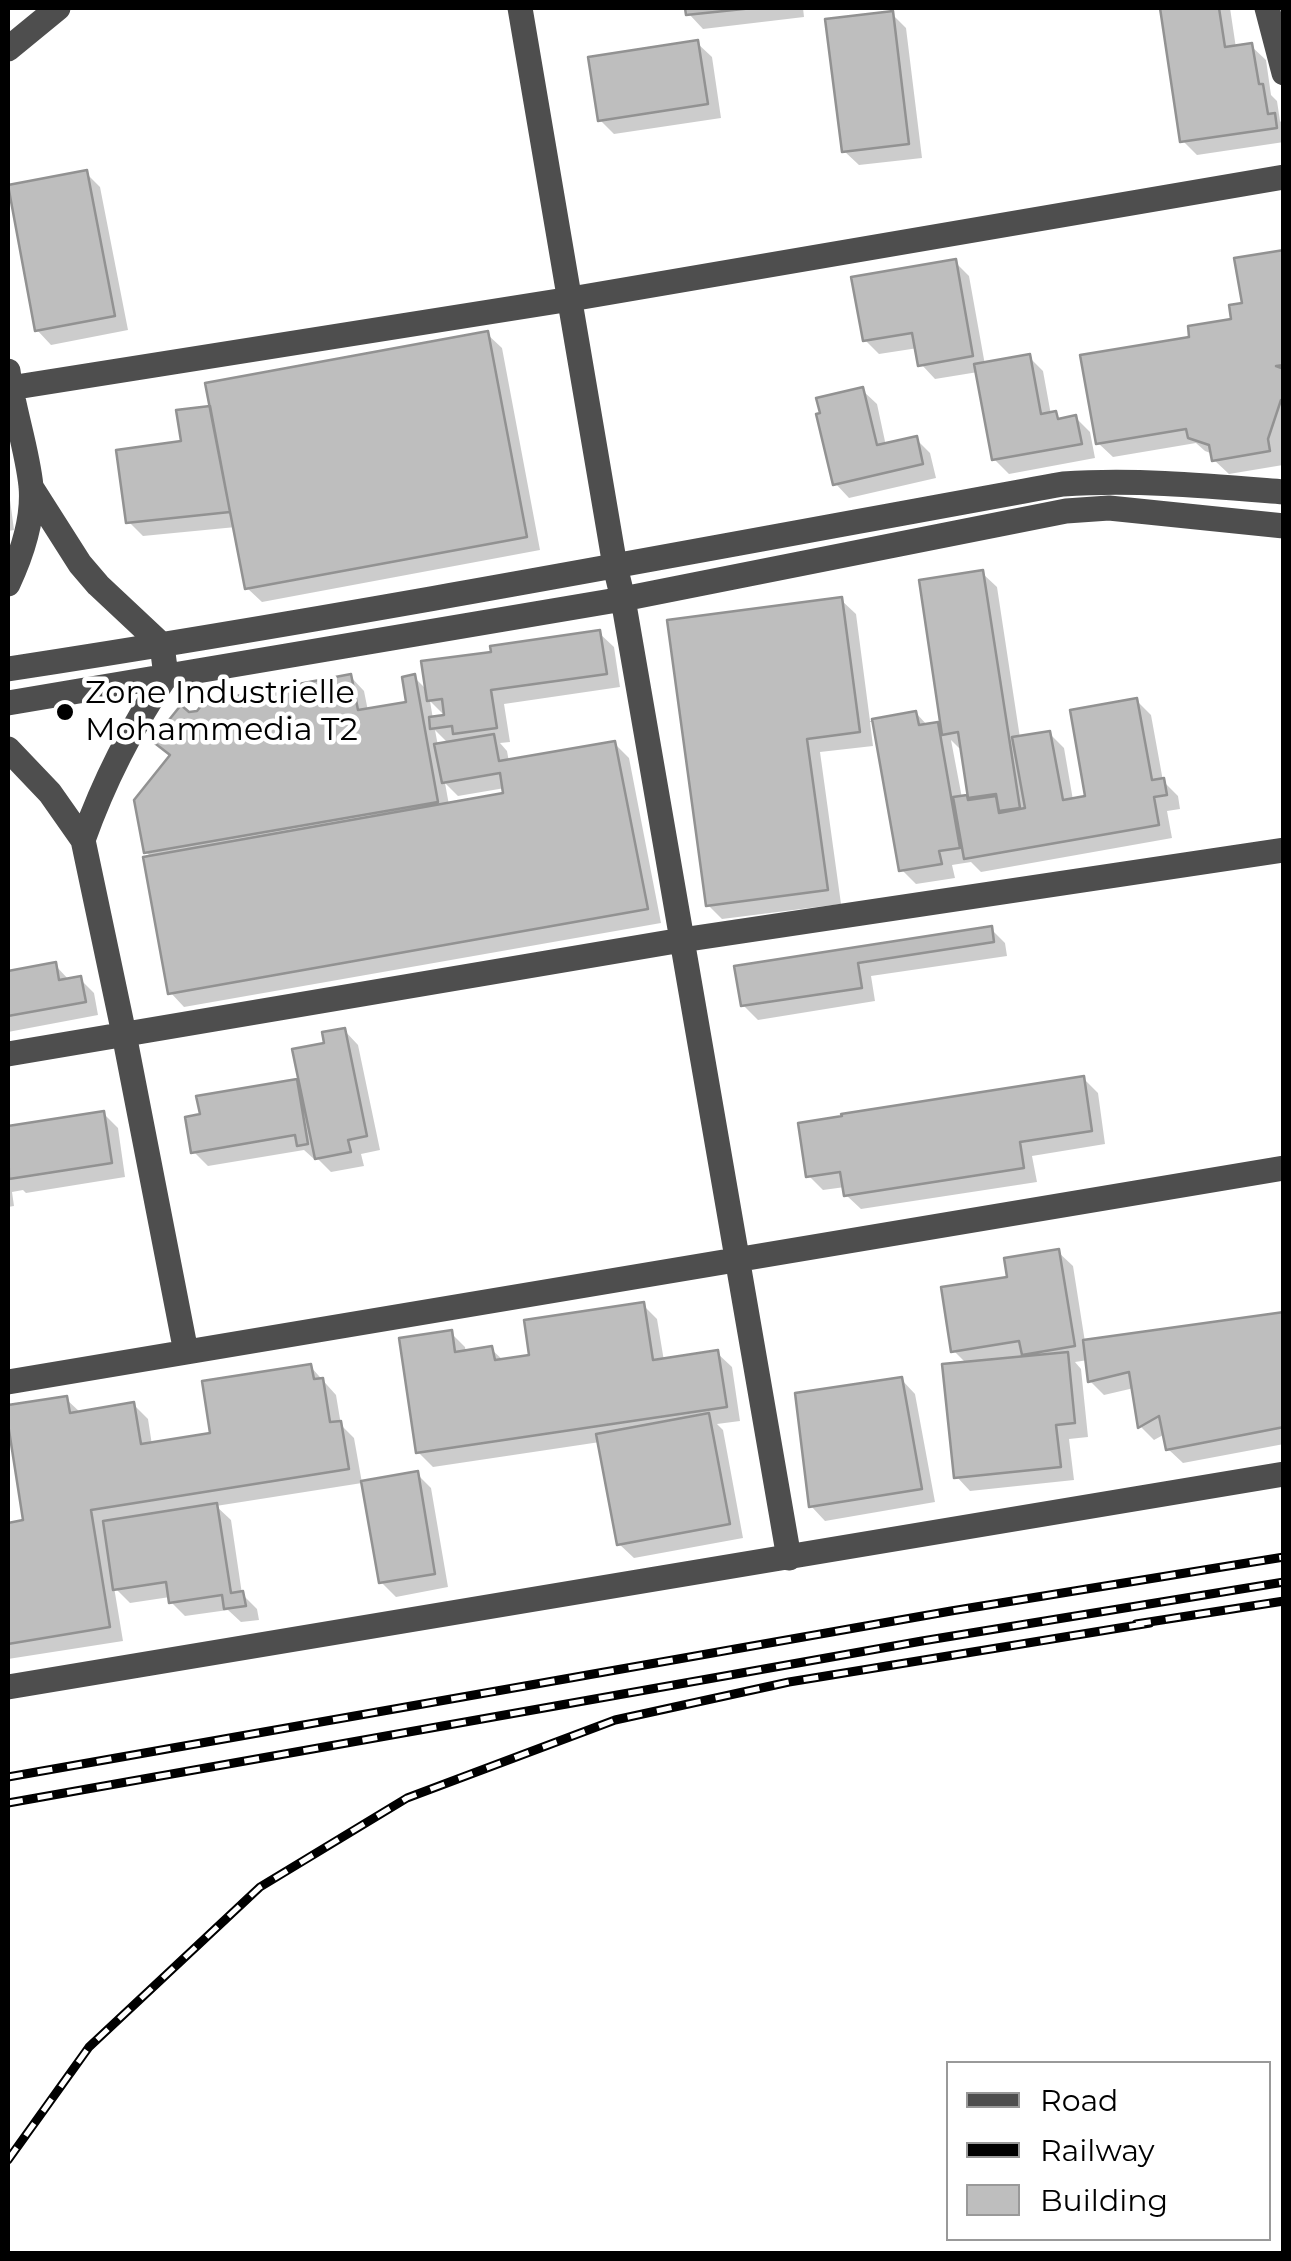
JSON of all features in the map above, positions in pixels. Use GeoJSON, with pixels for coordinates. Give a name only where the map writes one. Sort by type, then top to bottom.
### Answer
{"type":"FeatureCollection","features":[{"type":"Feature","properties":{"kind":"lane"},"geometry":{"type":"LineString","coordinates":[[9,50],[58,8]]}},
{"type":"Feature","properties":{"kind":"lane"},"geometry":{"type":"LineString","coordinates":[[520,8],[788,1558]]}},
{"type":"Feature","properties":{"kind":"lane"},"geometry":{"type":"LineString","coordinates":[[1268,8],[1284,73]]}},
{"type":"Feature","properties":{"kind":"lane"},"geometry":{"type":"LineString","coordinates":[[8,584],[30,520],[31,487],[9,380],[571,299],[1284,178]]}},
{"type":"Feature","properties":{"kind":"lane"},"geometry":{"type":"LineString","coordinates":[[8,669],[614,566],[1063,484],[1142,482],[1284,492]]}},
{"type":"Feature","properties":{"kind":"lane"},"geometry":{"type":"LineString","coordinates":[[31,487],[80,564],[162,645],[166,676],[126,738],[83,840]]}},
{"type":"Feature","properties":{"kind":"lane"},"geometry":{"type":"LineString","coordinates":[[8,703],[623,599],[1066,511],[1109,508],[1284,526]]}},
{"type":"Feature","properties":{"kind":"lane"},"geometry":{"type":"LineString","coordinates":[[8,749],[50,793],[83,840],[186,1352]]}},
{"type":"Feature","properties":{"kind":"lane"},"geometry":{"type":"LineString","coordinates":[[8,1054],[682,940],[1284,850]]}},
{"type":"Feature","properties":{"kind":"lane"},"geometry":{"type":"LineString","coordinates":[[8,1382],[1284,1168]]}},
{"type":"Feature","properties":{"kind":"lane"},"geometry":{"type":"LineString","coordinates":[[8,1688],[1284,1474]]}},
{"type":"Feature","properties":{"kind":"building"},"geometry":{"type":"Polygon","coordinates":[[[685,8],[753,8],[686,15],[685,8]]]}},
{"type":"Feature","properties":{"kind":"building"},"geometry":{"type":"Polygon","coordinates":[[[1160,8],[1219,8],[1225,47],[1252,43],[1259,84],[1263,84],[1268,114],[1275,113],[1277,128],[1180,142],[1160,8]]]}},
{"type":"Feature","properties":{"kind":"building"},"geometry":{"type":"Polygon","coordinates":[[[893,11],[909,144],[842,152],[825,19],[893,11]]]}},
{"type":"Feature","properties":{"kind":"building"},"geometry":{"type":"Polygon","coordinates":[[[698,40],[708,104],[598,121],[588,57],[698,40]]]}},
{"type":"Feature","properties":{"kind":"building"},"geometry":{"type":"Polygon","coordinates":[[[87,170],[115,316],[35,331],[8,185],[87,170]]]}},
{"type":"Feature","properties":{"kind":"building"},"geometry":{"type":"Polygon","coordinates":[[[1284,250],[1284,365],[1276,366],[1284,369],[1284,400],[1268,439],[1270,451],[1212,461],[1209,445],[1188,438],[1186,429],[1096,444],[1080,355],[1189,337],[1188,326],[1231,319],[1229,305],[1242,303],[1234,258],[1284,250]]]}},
{"type":"Feature","properties":{"kind":"building"},"geometry":{"type":"Polygon","coordinates":[[[956,259],[973,356],[918,366],[912,333],[863,341],[851,277],[956,259]]]}},
{"type":"Feature","properties":{"kind":"building"},"geometry":{"type":"Polygon","coordinates":[[[488,331],[527,537],[245,589],[205,383],[488,331]]]}},
{"type":"Feature","properties":{"kind":"building"},"geometry":{"type":"Polygon","coordinates":[[[1030,354],[1041,414],[1056,411],[1058,419],[1076,415],[1082,444],[992,460],[974,364],[1030,354]]]}},
{"type":"Feature","properties":{"kind":"building"},"geometry":{"type":"Polygon","coordinates":[[[863,387],[877,445],[917,436],[923,464],[833,485],[816,414],[820,413],[816,398],[863,387]]]}},
{"type":"Feature","properties":{"kind":"building"},"geometry":{"type":"Polygon","coordinates":[[[210,406],[230,512],[126,523],[116,450],[181,441],[176,410],[210,406]]]}},
{"type":"Feature","properties":{"kind":"building"},"geometry":{"type":"Polygon","coordinates":[[[983,570],[1020,808],[999,811],[996,794],[968,798],[958,732],[942,735],[919,580],[983,570]]]}},
{"type":"Feature","properties":{"kind":"building"},"geometry":{"type":"Polygon","coordinates":[[[842,597],[860,732],[807,739],[828,890],[706,906],[667,620],[842,597]]]}},
{"type":"Feature","properties":{"kind":"building"},"geometry":{"type":"Polygon","coordinates":[[[600,630],[607,674],[491,690],[497,728],[453,734],[452,726],[430,729],[429,717],[444,715],[442,699],[427,701],[421,661],[491,652],[490,646],[600,630]]]}},
{"type":"Feature","properties":{"kind":"building"},"geometry":{"type":"Polygon","coordinates":[[[351,674],[358,710],[406,702],[402,677],[415,674],[438,802],[144,853],[134,800],[170,755],[152,741],[181,705],[189,712],[197,711],[204,702],[351,674]]]}},
{"type":"Feature","properties":{"kind":"building"},"geometry":{"type":"Polygon","coordinates":[[[1137,698],[1152,780],[1164,778],[1167,795],[1154,797],[1159,825],[964,859],[953,797],[967,795],[968,800],[996,796],[999,813],[1025,808],[1012,737],[1050,731],[1063,800],[1085,796],[1070,710],[1137,698]]]}},
{"type":"Feature","properties":{"kind":"building"},"geometry":{"type":"Polygon","coordinates":[[[916,711],[919,725],[938,722],[960,848],[939,851],[942,864],[899,871],[872,719],[916,711]]]}},
{"type":"Feature","properties":{"kind":"building"},"geometry":{"type":"Polygon","coordinates":[[[494,734],[499,761],[615,741],[648,909],[168,994],[143,857],[503,793],[500,773],[442,783],[434,744],[494,734]]]}},
{"type":"Feature","properties":{"kind":"building"},"geometry":{"type":"Polygon","coordinates":[[[992,926],[994,942],[858,963],[862,988],[741,1006],[734,966],[992,926]]]}},
{"type":"Feature","properties":{"kind":"building"},"geometry":{"type":"Polygon","coordinates":[[[56,962],[59,980],[81,976],[86,1002],[8,1016],[8,971],[56,962]]]}},
{"type":"Feature","properties":{"kind":"building"},"geometry":{"type":"Polygon","coordinates":[[[345,1028],[367,1136],[348,1140],[351,1152],[315,1159],[292,1049],[324,1043],[322,1032],[345,1028]]]}},
{"type":"Feature","properties":{"kind":"building"},"geometry":{"type":"Polygon","coordinates":[[[1084,1076],[1092,1131],[1020,1142],[1024,1168],[844,1196],[840,1172],[806,1177],[798,1123],[1084,1076]]]}},
{"type":"Feature","properties":{"kind":"building"},"geometry":{"type":"Polygon","coordinates":[[[297,1079],[308,1144],[297,1146],[295,1135],[191,1153],[185,1117],[200,1114],[196,1096],[297,1079]]]}},
{"type":"Feature","properties":{"kind":"building"},"geometry":{"type":"Polygon","coordinates":[[[104,1111],[112,1163],[9,1179],[8,1126],[104,1111]]]}},
{"type":"Feature","properties":{"kind":"building"},"geometry":{"type":"Polygon","coordinates":[[[1059,1249],[1075,1346],[1022,1355],[1019,1341],[951,1352],[941,1287],[1007,1277],[1004,1258],[1059,1249]]]}},
{"type":"Feature","properties":{"kind":"building"},"geometry":{"type":"Polygon","coordinates":[[[644,1302],[653,1360],[718,1350],[727,1407],[416,1453],[399,1338],[452,1330],[455,1352],[492,1346],[495,1360],[529,1355],[524,1320],[644,1302]]]}},
{"type":"Feature","properties":{"kind":"building"},"geometry":{"type":"Polygon","coordinates":[[[1284,1312],[1284,1427],[1166,1450],[1159,1416],[1138,1428],[1129,1372],[1088,1382],[1083,1340],[1284,1312]]]}},
{"type":"Feature","properties":{"kind":"building"},"geometry":{"type":"Polygon","coordinates":[[[1068,1352],[1075,1423],[1056,1425],[1061,1467],[954,1478],[942,1364],[1068,1352]]]}},
{"type":"Feature","properties":{"kind":"building"},"geometry":{"type":"Polygon","coordinates":[[[311,1364],[314,1379],[323,1378],[330,1422],[341,1421],[349,1469],[91,1510],[110,1627],[8,1644],[8,1523],[23,1520],[8,1405],[67,1396],[70,1413],[134,1402],[141,1444],[210,1433],[202,1381],[311,1364]]]}},
{"type":"Feature","properties":{"kind":"building"},"geometry":{"type":"Polygon","coordinates":[[[902,1377],[922,1489],[809,1507],[795,1393],[902,1377]]]}},
{"type":"Feature","properties":{"kind":"building"},"geometry":{"type":"Polygon","coordinates":[[[709,1413],[730,1524],[617,1545],[596,1434],[709,1413]]]}},
{"type":"Feature","properties":{"kind":"building"},"geometry":{"type":"Polygon","coordinates":[[[418,1471],[435,1574],[379,1583],[361,1481],[418,1471]]]}},
{"type":"Feature","properties":{"kind":"building"},"geometry":{"type":"Polygon","coordinates":[[[217,1503],[231,1593],[243,1591],[246,1606],[224,1609],[222,1595],[169,1603],[166,1582],[113,1590],[103,1521],[217,1503]]]}},
{"type":"Feature","properties":{"kind":"railway"},"geometry":{"type":"LineString","coordinates":[[8,1777],[951,1611],[1284,1557]]}},
{"type":"Feature","properties":{"kind":"railway"},"geometry":{"type":"LineString","coordinates":[[8,1803],[922,1641],[1284,1582]]}},
{"type":"Feature","properties":{"kind":"railway"},"geometry":{"type":"LineString","coordinates":[[1136,1624],[1284,1601]]}},
{"type":"Feature","properties":{"kind":"railway"},"geometry":{"type":"LineString","coordinates":[[8,2160],[89,2047],[260,1887],[407,1798],[615,1720],[789,1682],[1150,1623]]}},
{"type":"Feature","properties":{"kind":"place","name":"Zone Industrielle Mohammedia T2"},"geometry":{"type":"Point","coordinates":[65,712]}}]}
